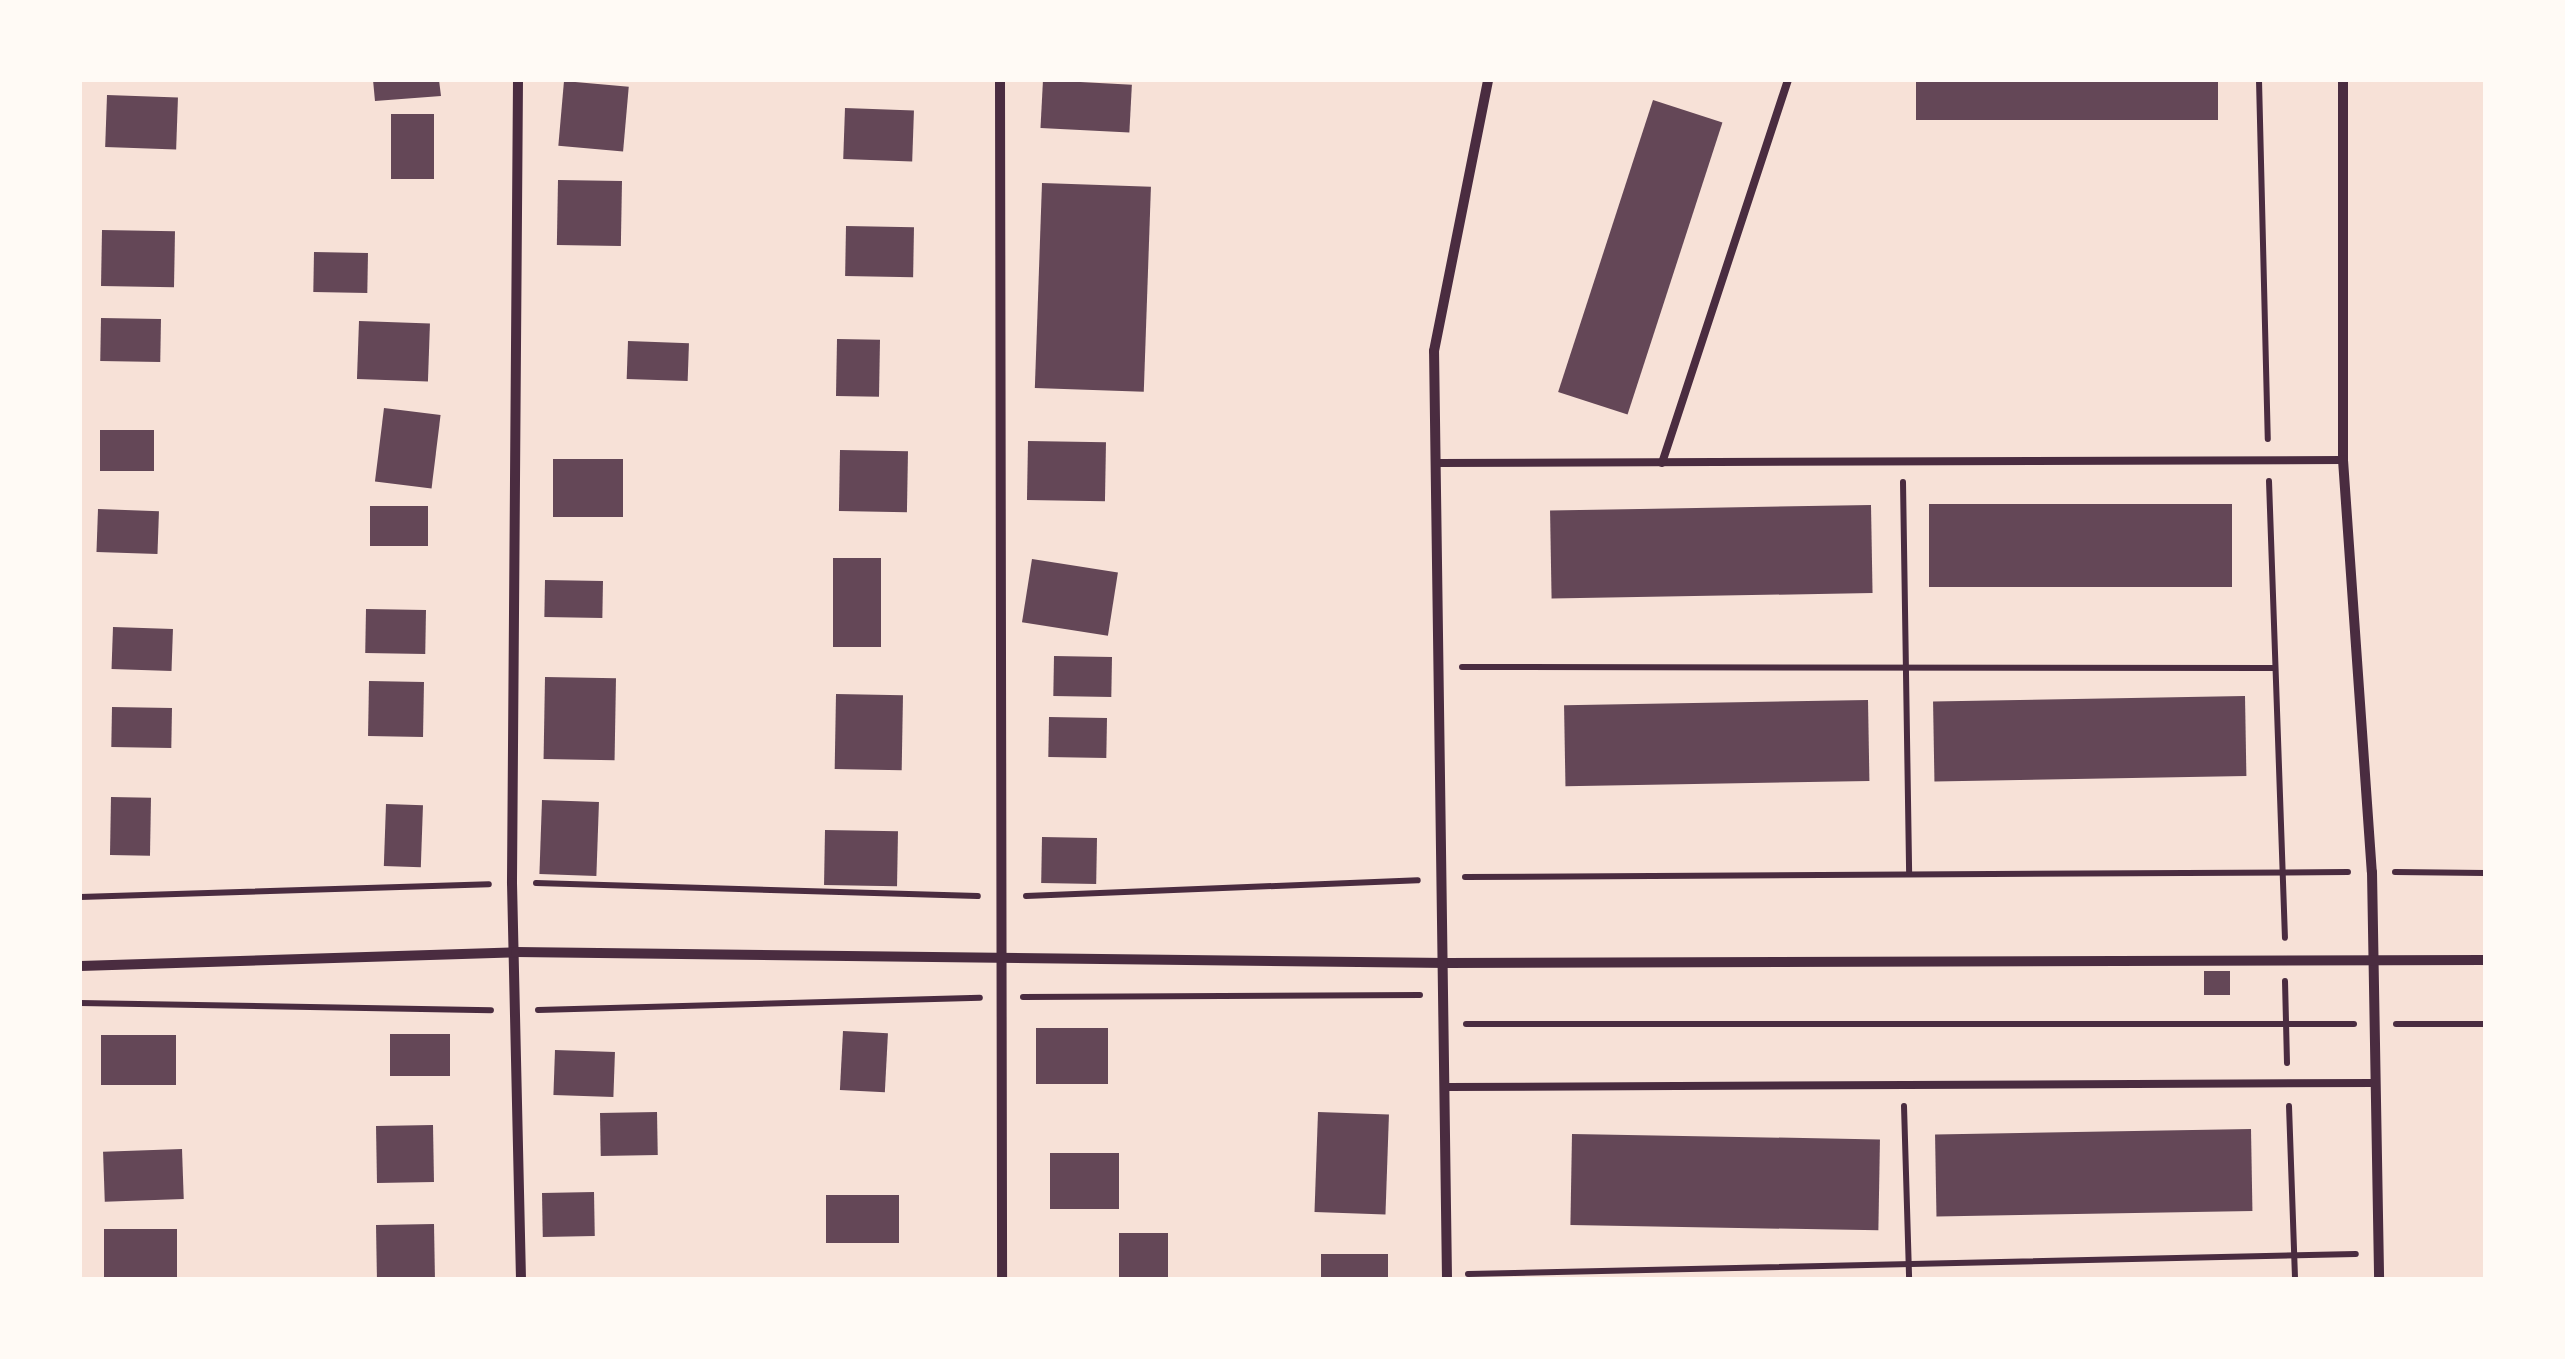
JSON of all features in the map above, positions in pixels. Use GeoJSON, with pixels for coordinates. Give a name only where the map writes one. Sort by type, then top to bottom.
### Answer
{"type":"FeatureCollection","features":[{"type":"Feature","properties":{"kind":"street"},"geometry":{"type":"LineString","coordinates":[[518,80],[512,883],[521,1279]]}},
{"type":"Feature","properties":{"kind":"street"},"geometry":{"type":"LineString","coordinates":[[1000,80],[1007,955],[1002,1279]]}},
{"type":"Feature","properties":{"kind":"street"},"geometry":{"type":"LineString","coordinates":[[1447,1277],[1446,878],[1434,351],[1488,80]]}},
{"type":"Feature","properties":{"kind":"street"},"geometry":{"type":"LineString","coordinates":[[2344,80],[2342,460],[2372,960],[2379,1279]]}},
{"type":"Feature","properties":{"kind":"street"},"geometry":{"type":"LineString","coordinates":[[80,966],[516,952],[1447,963],[2485,960]]}},
{"type":"Feature","properties":{"kind":"lane"},"geometry":{"type":"LineString","coordinates":[[1662,463],[1788,80]]}},
{"type":"Feature","properties":{"kind":"lane"},"geometry":{"type":"LineString","coordinates":[[1438,463],[2342,460]]}},
{"type":"Feature","properties":{"kind":"lane"},"geometry":{"type":"LineString","coordinates":[[1447,1087],[2375,1083]]}},
{"type":"Feature","properties":{"kind":"path"},"geometry":{"type":"LineString","coordinates":[[1902,461],[1909,874]]}},
{"type":"Feature","properties":{"kind":"path"},"geometry":{"type":"LineString","coordinates":[[1440,667],[2273,668]]}},
{"type":"Feature","properties":{"kind":"path"},"geometry":{"type":"LineString","coordinates":[[80,897],[512,883],[1006,896],[1446,878],[2286,871]]}},
{"type":"Feature","properties":{"kind":"path"},"geometry":{"type":"LineString","coordinates":[[80,1003],[516,1010],[1007,997],[1446,994]]}},
{"type":"Feature","properties":{"kind":"path"},"geometry":{"type":"LineString","coordinates":[[1447,1024],[2485,1024]]}},
{"type":"Feature","properties":{"kind":"path"},"geometry":{"type":"LineString","coordinates":[[1904,1085],[1908,1279]]}},
{"type":"Feature","properties":{"kind":"path"},"geometry":{"type":"LineString","coordinates":[[1447,1277],[2378,1253]]}},
{"type":"Feature","properties":{"kind":"building"},"geometry":{"type":"Polygon","coordinates":[[[373,80],[439,80],[441,96],[375,101],[373,80]]]}},
{"type":"Feature","properties":{"kind":"building"},"geometry":{"type":"Polygon","coordinates":[[[1043,80],[1132,85],[1129,133],[1040,128],[1043,80]]]}},
{"type":"Feature","properties":{"kind":"building"},"geometry":{"type":"Polygon","coordinates":[[[1916,80],[2218,80],[2218,120],[1916,120],[1916,80]]]}},
{"type":"Feature","properties":{"kind":"building"},"geometry":{"type":"Polygon","coordinates":[[[564,81],[629,87],[623,151],[558,146],[564,81]]]}},
{"type":"Feature","properties":{"kind":"building"},"geometry":{"type":"Polygon","coordinates":[[[107,95],[178,97],[176,149],[105,147],[107,95]]]}},
{"type":"Feature","properties":{"kind":"building"},"geometry":{"type":"Polygon","coordinates":[[[1653,100],[1722,123],[1628,415],[1558,392],[1653,100]]]}},
{"type":"Feature","properties":{"kind":"building"},"geometry":{"type":"Polygon","coordinates":[[[845,108],[914,110],[912,161],[843,159],[845,108]]]}},
{"type":"Feature","properties":{"kind":"building"},"geometry":{"type":"Polygon","coordinates":[[[391,114],[434,114],[434,179],[391,179],[391,114]]]}},
{"type":"Feature","properties":{"kind":"building"},"geometry":{"type":"Polygon","coordinates":[[[558,180],[622,181],[621,246],[557,245],[558,180]]]}},
{"type":"Feature","properties":{"kind":"building"},"geometry":{"type":"Polygon","coordinates":[[[1042,183],[1151,187],[1144,392],[1035,388],[1042,183]]]}},
{"type":"Feature","properties":{"kind":"building"},"geometry":{"type":"Polygon","coordinates":[[[846,226],[914,227],[913,277],[845,276],[846,226]]]}},
{"type":"Feature","properties":{"kind":"building"},"geometry":{"type":"Polygon","coordinates":[[[102,230],[175,231],[174,287],[101,286],[102,230]]]}},
{"type":"Feature","properties":{"kind":"building"},"geometry":{"type":"Polygon","coordinates":[[[314,252],[368,253],[367,293],[313,292],[314,252]]]}},
{"type":"Feature","properties":{"kind":"building"},"geometry":{"type":"Polygon","coordinates":[[[101,318],[161,319],[160,362],[100,361],[101,318]]]}},
{"type":"Feature","properties":{"kind":"building"},"geometry":{"type":"Polygon","coordinates":[[[359,321],[430,323],[428,381],[357,379],[359,321]]]}},
{"type":"Feature","properties":{"kind":"building"},"geometry":{"type":"Polygon","coordinates":[[[837,339],[880,340],[879,397],[836,396],[837,339]]]}},
{"type":"Feature","properties":{"kind":"building"},"geometry":{"type":"Polygon","coordinates":[[[628,341],[689,343],[688,381],[627,379],[628,341]]]}},
{"type":"Feature","properties":{"kind":"building"},"geometry":{"type":"Polygon","coordinates":[[[384,408],[441,415],[432,488],[375,481],[384,408]]]}},
{"type":"Feature","properties":{"kind":"building"},"geometry":{"type":"Polygon","coordinates":[[[100,430],[154,430],[154,471],[100,471],[100,430]]]}},
{"type":"Feature","properties":{"kind":"building"},"geometry":{"type":"Polygon","coordinates":[[[1028,441],[1106,442],[1105,501],[1027,500],[1028,441]]]}},
{"type":"Feature","properties":{"kind":"building"},"geometry":{"type":"Polygon","coordinates":[[[840,450],[908,451],[907,512],[839,511],[840,450]]]}},
{"type":"Feature","properties":{"kind":"building"},"geometry":{"type":"Polygon","coordinates":[[[553,459],[623,459],[623,517],[553,517],[553,459]]]}},
{"type":"Feature","properties":{"kind":"building"},"geometry":{"type":"Polygon","coordinates":[[[1929,504],[2232,504],[2232,587],[1929,587],[1929,504]]]}},
{"type":"Feature","properties":{"kind":"building"},"geometry":{"type":"Polygon","coordinates":[[[1871,505],[1873,593],[1552,599],[1550,511],[1871,505]]]}},
{"type":"Feature","properties":{"kind":"building"},"geometry":{"type":"Polygon","coordinates":[[[370,506],[428,506],[428,546],[370,546],[370,506]]]}},
{"type":"Feature","properties":{"kind":"building"},"geometry":{"type":"Polygon","coordinates":[[[98,509],[159,511],[157,554],[96,552],[98,509]]]}},
{"type":"Feature","properties":{"kind":"building"},"geometry":{"type":"Polygon","coordinates":[[[833,558],[881,558],[881,647],[833,647],[833,558]]]}},
{"type":"Feature","properties":{"kind":"building"},"geometry":{"type":"Polygon","coordinates":[[[1032,559],[1118,573],[1108,636],[1022,622],[1032,559]]]}},
{"type":"Feature","properties":{"kind":"building"},"geometry":{"type":"Polygon","coordinates":[[[545,580],[603,581],[602,618],[544,617],[545,580]]]}},
{"type":"Feature","properties":{"kind":"building"},"geometry":{"type":"Polygon","coordinates":[[[366,609],[426,610],[425,654],[365,653],[366,609]]]}},
{"type":"Feature","properties":{"kind":"building"},"geometry":{"type":"Polygon","coordinates":[[[113,627],[173,629],[171,671],[112,669],[113,627]]]}},
{"type":"Feature","properties":{"kind":"building"},"geometry":{"type":"Polygon","coordinates":[[[1054,656],[1112,657],[1111,697],[1053,696],[1054,656]]]}},
{"type":"Feature","properties":{"kind":"building"},"geometry":{"type":"Polygon","coordinates":[[[545,677],[616,678],[615,760],[544,759],[545,677]]]}},
{"type":"Feature","properties":{"kind":"building"},"geometry":{"type":"Polygon","coordinates":[[[369,681],[424,682],[423,737],[368,736],[369,681]]]}},
{"type":"Feature","properties":{"kind":"building"},"geometry":{"type":"Polygon","coordinates":[[[836,694],[903,695],[902,770],[835,769],[836,694]]]}},
{"type":"Feature","properties":{"kind":"building"},"geometry":{"type":"Polygon","coordinates":[[[2245,696],[2246,776],[1934,781],[1933,701],[2245,696]]]}},
{"type":"Feature","properties":{"kind":"building"},"geometry":{"type":"Polygon","coordinates":[[[1868,700],[1869,781],[1565,786],[1564,705],[1868,700]]]}},
{"type":"Feature","properties":{"kind":"building"},"geometry":{"type":"Polygon","coordinates":[[[112,707],[172,708],[171,748],[111,747],[112,707]]]}},
{"type":"Feature","properties":{"kind":"building"},"geometry":{"type":"Polygon","coordinates":[[[1049,717],[1107,718],[1106,758],[1048,757],[1049,717]]]}},
{"type":"Feature","properties":{"kind":"building"},"geometry":{"type":"Polygon","coordinates":[[[111,797],[151,798],[150,856],[110,855],[111,797]]]}},
{"type":"Feature","properties":{"kind":"building"},"geometry":{"type":"Polygon","coordinates":[[[542,800],[599,802],[596,876],[539,874],[542,800]]]}},
{"type":"Feature","properties":{"kind":"building"},"geometry":{"type":"Polygon","coordinates":[[[386,804],[423,805],[421,867],[384,866],[386,804]]]}},
{"type":"Feature","properties":{"kind":"building"},"geometry":{"type":"Polygon","coordinates":[[[825,830],[898,831],[897,886],[824,885],[825,830]]]}},
{"type":"Feature","properties":{"kind":"building"},"geometry":{"type":"Polygon","coordinates":[[[1042,837],[1097,838],[1096,884],[1041,883],[1042,837]]]}},
{"type":"Feature","properties":{"kind":"building"},"geometry":{"type":"Polygon","coordinates":[[[2204,971],[2230,971],[2230,995],[2204,995],[2204,971]]]}},
{"type":"Feature","properties":{"kind":"building"},"geometry":{"type":"Polygon","coordinates":[[[1036,1028],[1108,1028],[1108,1084],[1036,1084],[1036,1028]]]}},
{"type":"Feature","properties":{"kind":"building"},"geometry":{"type":"Polygon","coordinates":[[[843,1031],[888,1033],[885,1092],[840,1090],[843,1031]]]}},
{"type":"Feature","properties":{"kind":"building"},"geometry":{"type":"Polygon","coordinates":[[[390,1034],[450,1034],[450,1076],[390,1076],[390,1034]]]}},
{"type":"Feature","properties":{"kind":"building"},"geometry":{"type":"Polygon","coordinates":[[[101,1035],[176,1035],[176,1085],[101,1085],[101,1035]]]}},
{"type":"Feature","properties":{"kind":"building"},"geometry":{"type":"Polygon","coordinates":[[[555,1050],[615,1052],[613,1097],[553,1095],[555,1050]]]}},
{"type":"Feature","properties":{"kind":"building"},"geometry":{"type":"Polygon","coordinates":[[[657,1112],[658,1155],[601,1156],[600,1113],[657,1112]]]}},
{"type":"Feature","properties":{"kind":"building"},"geometry":{"type":"Polygon","coordinates":[[[1318,1112],[1389,1114],[1385,1214],[1315,1212],[1318,1112]]]}},
{"type":"Feature","properties":{"kind":"building"},"geometry":{"type":"Polygon","coordinates":[[[433,1125],[434,1182],[377,1183],[376,1126],[433,1125]]]}},
{"type":"Feature","properties":{"kind":"building"},"geometry":{"type":"Polygon","coordinates":[[[2251,1129],[2252,1211],[1936,1217],[1935,1135],[2251,1129]]]}},
{"type":"Feature","properties":{"kind":"building"},"geometry":{"type":"Polygon","coordinates":[[[1572,1134],[1880,1139],[1878,1230],[1570,1225],[1572,1134]]]}},
{"type":"Feature","properties":{"kind":"building"},"geometry":{"type":"Polygon","coordinates":[[[182,1149],[184,1199],[105,1202],[103,1152],[182,1149]]]}},
{"type":"Feature","properties":{"kind":"building"},"geometry":{"type":"Polygon","coordinates":[[[1050,1153],[1119,1153],[1119,1209],[1050,1209],[1050,1153]]]}},
{"type":"Feature","properties":{"kind":"building"},"geometry":{"type":"Polygon","coordinates":[[[594,1192],[595,1236],[543,1237],[542,1193],[594,1192]]]}},
{"type":"Feature","properties":{"kind":"building"},"geometry":{"type":"Polygon","coordinates":[[[826,1195],[899,1195],[899,1243],[826,1243],[826,1195]]]}},
{"type":"Feature","properties":{"kind":"building"},"geometry":{"type":"Polygon","coordinates":[[[434,1224],[435,1279],[377,1279],[376,1225],[434,1224]]]}},
{"type":"Feature","properties":{"kind":"building"},"geometry":{"type":"Polygon","coordinates":[[[104,1229],[177,1229],[177,1279],[104,1279],[104,1229]]]}},
{"type":"Feature","properties":{"kind":"building"},"geometry":{"type":"Polygon","coordinates":[[[1119,1233],[1168,1233],[1168,1279],[1119,1279],[1119,1233]]]}},
{"type":"Feature","properties":{"kind":"building"},"geometry":{"type":"Polygon","coordinates":[[[1321,1254],[1388,1254],[1388,1279],[1321,1279],[1321,1254]]]}}]}
